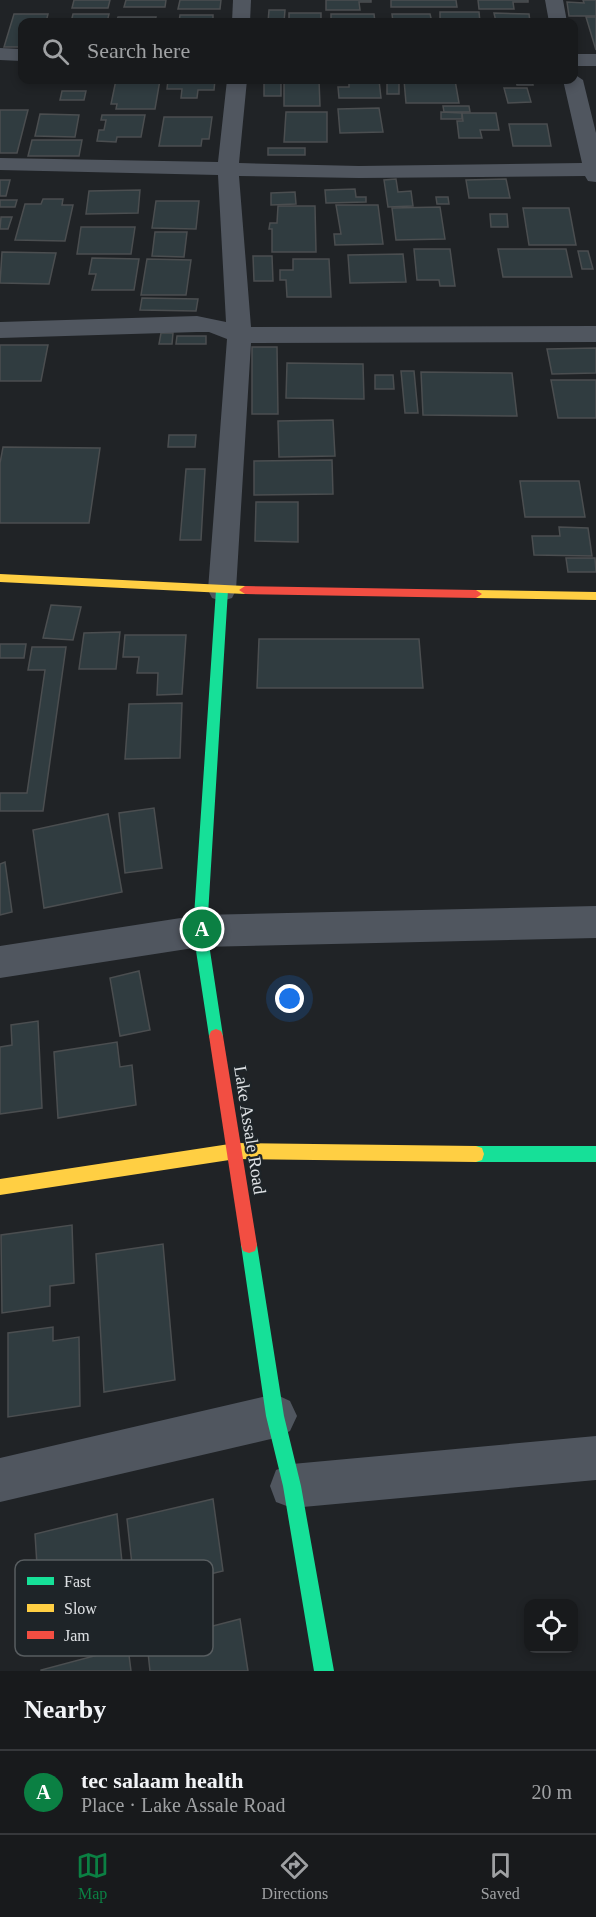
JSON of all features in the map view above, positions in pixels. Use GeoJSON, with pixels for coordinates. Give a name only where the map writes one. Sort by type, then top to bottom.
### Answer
{"type":"FeatureCollection","features":[{"type":"Feature","properties":{"kind":"street"},"geometry":{"type":"LineString","coordinates":[[241,18],[242,0]]}},
{"type":"Feature","properties":{"kind":"street"},"geometry":{"type":"LineString","coordinates":[[554,0],[557,18]]}},
{"type":"Feature","properties":{"kind":"street"},"geometry":{"type":"LineString","coordinates":[[0,54],[18,55]]}},
{"type":"Feature","properties":{"kind":"street"},"geometry":{"type":"LineString","coordinates":[[578,60],[596,60]]}},
{"type":"Feature","properties":{"kind":"street"},"geometry":{"type":"LineString","coordinates":[[222,590],[239,335],[228,168],[237,84]]}},
{"type":"Feature","properties":{"kind":"street"},"geometry":{"type":"LineString","coordinates":[[0,164],[359,172],[595,172],[574,84]]}},
{"type":"Feature","properties":{"kind":"street"},"geometry":{"type":"LineString","coordinates":[[0,330],[197,324],[212,325],[239,335],[596,334]]}},
{"type":"Feature","properties":{"kind":"street"},"geometry":{"type":"LineString","coordinates":[[0,578],[222,590],[596,596]]}},
{"type":"Feature","properties":{"kind":"street","name":"Lake Assale Road"},"geometry":{"type":"LineString","coordinates":[[222,590],[200,930],[236,1151],[275,1416],[292,1485],[324,1671]]}},
{"type":"Feature","properties":{"kind":"street"},"geometry":{"type":"LineString","coordinates":[[0,962],[200,930],[596,922]]}},
{"type":"Feature","properties":{"kind":"street"},"geometry":{"type":"LineString","coordinates":[[0,1187],[236,1151],[596,1154]]}},
{"type":"Feature","properties":{"kind":"street"},"geometry":{"type":"LineString","coordinates":[[0,1480],[275,1416]]}},
{"type":"Feature","properties":{"kind":"street"},"geometry":{"type":"LineString","coordinates":[[292,1485],[596,1458]]}},
{"type":"Feature","properties":{"kind":"building"},"geometry":{"type":"Polygon","coordinates":[[[74,0],[110,0],[108,8],[72,8],[74,0]]]}},
{"type":"Feature","properties":{"kind":"building"},"geometry":{"type":"Polygon","coordinates":[[[126,0],[166,0],[165,7],[124,7],[126,0]]]}},
{"type":"Feature","properties":{"kind":"building"},"geometry":{"type":"Polygon","coordinates":[[[180,0],[221,0],[220,9],[178,9],[180,0]]]}},
{"type":"Feature","properties":{"kind":"building"},"geometry":{"type":"Polygon","coordinates":[[[326,0],[371,0],[371,2],[359,2],[360,10],[326,10],[326,0]]]}},
{"type":"Feature","properties":{"kind":"building"},"geometry":{"type":"Polygon","coordinates":[[[391,0],[456,0],[457,7],[391,7],[391,0]]]}},
{"type":"Feature","properties":{"kind":"building"},"geometry":{"type":"Polygon","coordinates":[[[478,0],[528,0],[528,2],[513,2],[514,9],[479,9],[478,0]]]}},
{"type":"Feature","properties":{"kind":"building"},"geometry":{"type":"Polygon","coordinates":[[[583,0],[596,0],[596,16],[569,16],[567,2],[584,3],[583,0]]]}},
{"type":"Feature","properties":{"kind":"building"},"geometry":{"type":"Polygon","coordinates":[[[269,10],[285,10],[284,18],[268,18],[269,10]]]}},
{"type":"Feature","properties":{"kind":"building"},"geometry":{"type":"Polygon","coordinates":[[[440,12],[479,12],[480,18],[440,18],[440,12]]]}},
{"type":"Feature","properties":{"kind":"building"},"geometry":{"type":"Polygon","coordinates":[[[289,13],[321,13],[321,18],[289,18],[289,13]]]}},
{"type":"Feature","properties":{"kind":"building"},"geometry":{"type":"Polygon","coordinates":[[[494,13],[529,14],[530,18],[495,18],[494,13]]]}},
{"type":"Feature","properties":{"kind":"building"},"geometry":{"type":"Polygon","coordinates":[[[14,14],[48,14],[47,18],[18,18],[18,47],[4,47],[14,14]]]}},
{"type":"Feature","properties":{"kind":"building"},"geometry":{"type":"Polygon","coordinates":[[[73,14],[109,14],[108,18],[72,18],[73,14]]]}},
{"type":"Feature","properties":{"kind":"building"},"geometry":{"type":"Polygon","coordinates":[[[331,14],[374,14],[374,18],[331,18],[331,14]]]}},
{"type":"Feature","properties":{"kind":"building"},"geometry":{"type":"Polygon","coordinates":[[[392,14],[430,14],[431,18],[392,18],[392,14]]]}},
{"type":"Feature","properties":{"kind":"building"},"geometry":{"type":"Polygon","coordinates":[[[180,15],[213,15],[213,18],[180,18],[180,15]]]}},
{"type":"Feature","properties":{"kind":"building"},"geometry":{"type":"Polygon","coordinates":[[[118,17],[156,17],[156,18],[118,17]]]}},
{"type":"Feature","properties":{"kind":"building"},"geometry":{"type":"Polygon","coordinates":[[[586,17],[596,17],[596,50],[586,17]]]}},
{"type":"Feature","properties":{"kind":"building"},"geometry":{"type":"Polygon","coordinates":[[[115,84],[159,84],[155,109],[116,109],[117,104],[111,104],[115,84]]]}},
{"type":"Feature","properties":{"kind":"building"},"geometry":{"type":"Polygon","coordinates":[[[168,84],[215,84],[214,90],[198,90],[197,98],[181,98],[182,89],[167,89],[168,84]]]}},
{"type":"Feature","properties":{"kind":"building"},"geometry":{"type":"Polygon","coordinates":[[[264,84],[281,84],[281,96],[264,96],[264,84]]]}},
{"type":"Feature","properties":{"kind":"building"},"geometry":{"type":"Polygon","coordinates":[[[284,84],[319,84],[320,106],[284,106],[284,84]]]}},
{"type":"Feature","properties":{"kind":"building"},"geometry":{"type":"Polygon","coordinates":[[[349,84],[379,84],[381,98],[339,98],[338,87],[349,87],[349,84]]]}},
{"type":"Feature","properties":{"kind":"building"},"geometry":{"type":"Polygon","coordinates":[[[387,84],[399,84],[399,94],[387,94],[387,84]]]}},
{"type":"Feature","properties":{"kind":"building"},"geometry":{"type":"Polygon","coordinates":[[[404,84],[456,84],[459,103],[406,103],[404,84]]]}},
{"type":"Feature","properties":{"kind":"building"},"geometry":{"type":"Polygon","coordinates":[[[504,88],[527,88],[531,102],[508,103],[504,88]]]}},
{"type":"Feature","properties":{"kind":"building"},"geometry":{"type":"Polygon","coordinates":[[[62,91],[86,91],[84,100],[60,100],[62,91]]]}},
{"type":"Feature","properties":{"kind":"building"},"geometry":{"type":"Polygon","coordinates":[[[443,106],[469,106],[470,112],[444,112],[443,106]]]}},
{"type":"Feature","properties":{"kind":"building"},"geometry":{"type":"Polygon","coordinates":[[[379,108],[383,132],[340,133],[338,109],[379,108]]]}},
{"type":"Feature","properties":{"kind":"building"},"geometry":{"type":"Polygon","coordinates":[[[0,110],[28,110],[17,153],[0,153],[0,110]]]}},
{"type":"Feature","properties":{"kind":"building"},"geometry":{"type":"Polygon","coordinates":[[[286,112],[327,112],[327,142],[284,142],[286,112]]]}},
{"type":"Feature","properties":{"kind":"building"},"geometry":{"type":"Polygon","coordinates":[[[441,112],[462,113],[462,119],[441,119],[441,112]]]}},
{"type":"Feature","properties":{"kind":"building"},"geometry":{"type":"Polygon","coordinates":[[[462,113],[496,113],[499,130],[480,130],[482,138],[459,138],[457,121],[463,121],[462,113]]]}},
{"type":"Feature","properties":{"kind":"building"},"geometry":{"type":"Polygon","coordinates":[[[40,114],[79,115],[75,137],[35,136],[40,114]]]}},
{"type":"Feature","properties":{"kind":"building"},"geometry":{"type":"Polygon","coordinates":[[[102,115],[145,115],[141,137],[117,137],[116,142],[97,141],[99,130],[104,130],[106,120],[101,120],[102,115]]]}},
{"type":"Feature","properties":{"kind":"building"},"geometry":{"type":"Polygon","coordinates":[[[164,117],[212,117],[209,139],[202,139],[201,146],[159,146],[164,117]]]}},
{"type":"Feature","properties":{"kind":"building"},"geometry":{"type":"Polygon","coordinates":[[[509,124],[547,124],[551,146],[513,146],[509,124]]]}},
{"type":"Feature","properties":{"kind":"building"},"geometry":{"type":"Polygon","coordinates":[[[32,140],[82,140],[79,156],[28,156],[32,140]]]}},
{"type":"Feature","properties":{"kind":"building"},"geometry":{"type":"Polygon","coordinates":[[[268,148],[305,148],[305,155],[268,155],[268,148]]]}},
{"type":"Feature","properties":{"kind":"building"},"geometry":{"type":"Polygon","coordinates":[[[396,179],[398,192],[411,191],[413,206],[388,207],[384,180],[396,179]]]}},
{"type":"Feature","properties":{"kind":"building"},"geometry":{"type":"Polygon","coordinates":[[[506,179],[510,198],[469,198],[466,180],[506,179]]]}},
{"type":"Feature","properties":{"kind":"building"},"geometry":{"type":"Polygon","coordinates":[[[0,180],[10,180],[6,196],[0,196],[0,180]]]}},
{"type":"Feature","properties":{"kind":"building"},"geometry":{"type":"Polygon","coordinates":[[[355,189],[356,197],[366,197],[366,202],[326,203],[325,190],[355,189]]]}},
{"type":"Feature","properties":{"kind":"building"},"geometry":{"type":"Polygon","coordinates":[[[140,190],[138,213],[86,214],[89,191],[140,190]]]}},
{"type":"Feature","properties":{"kind":"building"},"geometry":{"type":"Polygon","coordinates":[[[295,192],[296,204],[271,205],[271,193],[295,192]]]}},
{"type":"Feature","properties":{"kind":"building"},"geometry":{"type":"Polygon","coordinates":[[[436,197],[448,197],[449,204],[437,204],[436,197]]]}},
{"type":"Feature","properties":{"kind":"building"},"geometry":{"type":"Polygon","coordinates":[[[43,199],[63,199],[62,205],[73,205],[65,241],[15,240],[25,204],[41,204],[43,199]]]}},
{"type":"Feature","properties":{"kind":"building"},"geometry":{"type":"Polygon","coordinates":[[[0,200],[17,200],[15,207],[0,207],[0,200]]]}},
{"type":"Feature","properties":{"kind":"building"},"geometry":{"type":"Polygon","coordinates":[[[156,201],[199,201],[196,229],[152,228],[156,201]]]}},
{"type":"Feature","properties":{"kind":"building"},"geometry":{"type":"Polygon","coordinates":[[[336,205],[378,205],[383,244],[335,245],[334,234],[341,234],[336,205]]]}},
{"type":"Feature","properties":{"kind":"building"},"geometry":{"type":"Polygon","coordinates":[[[278,206],[315,206],[316,252],[272,252],[272,229],[269,229],[270,223],[277,223],[278,206]]]}},
{"type":"Feature","properties":{"kind":"building"},"geometry":{"type":"Polygon","coordinates":[[[440,207],[445,239],[396,240],[392,208],[440,207]]]}},
{"type":"Feature","properties":{"kind":"building"},"geometry":{"type":"Polygon","coordinates":[[[523,208],[569,208],[576,245],[529,245],[523,208]]]}},
{"type":"Feature","properties":{"kind":"building"},"geometry":{"type":"Polygon","coordinates":[[[490,214],[507,214],[508,227],[491,227],[490,214]]]}},
{"type":"Feature","properties":{"kind":"building"},"geometry":{"type":"Polygon","coordinates":[[[1,217],[12,217],[8,229],[0,229],[1,217]]]}},
{"type":"Feature","properties":{"kind":"building"},"geometry":{"type":"Polygon","coordinates":[[[81,227],[135,227],[131,254],[77,254],[81,227]]]}},
{"type":"Feature","properties":{"kind":"building"},"geometry":{"type":"Polygon","coordinates":[[[155,232],[187,232],[184,257],[152,256],[155,232]]]}},
{"type":"Feature","properties":{"kind":"building"},"geometry":{"type":"Polygon","coordinates":[[[414,249],[450,249],[455,286],[440,286],[439,280],[417,280],[414,249]]]}},
{"type":"Feature","properties":{"kind":"building"},"geometry":{"type":"Polygon","coordinates":[[[498,249],[566,249],[572,277],[503,277],[498,249]]]}},
{"type":"Feature","properties":{"kind":"building"},"geometry":{"type":"Polygon","coordinates":[[[578,251],[588,251],[593,269],[582,269],[578,251]]]}},
{"type":"Feature","properties":{"kind":"building"},"geometry":{"type":"Polygon","coordinates":[[[2,252],[56,253],[49,284],[0,283],[2,252]]]}},
{"type":"Feature","properties":{"kind":"building"},"geometry":{"type":"Polygon","coordinates":[[[403,254],[406,282],[350,283],[348,255],[403,254]]]}},
{"type":"Feature","properties":{"kind":"building"},"geometry":{"type":"Polygon","coordinates":[[[253,256],[272,256],[273,281],[254,281],[253,256]]]}},
{"type":"Feature","properties":{"kind":"building"},"geometry":{"type":"Polygon","coordinates":[[[92,258],[139,259],[134,290],[92,290],[96,274],[89,274],[92,258]]]}},
{"type":"Feature","properties":{"kind":"building"},"geometry":{"type":"Polygon","coordinates":[[[147,259],[191,260],[186,295],[141,295],[147,259]]]}},
{"type":"Feature","properties":{"kind":"building"},"geometry":{"type":"Polygon","coordinates":[[[293,259],[329,259],[331,297],[287,297],[286,280],[280,280],[280,270],[293,270],[293,259]]]}},
{"type":"Feature","properties":{"kind":"building"},"geometry":{"type":"Polygon","coordinates":[[[142,298],[198,299],[196,311],[140,310],[142,298]]]}},
{"type":"Feature","properties":{"kind":"building"},"geometry":{"type":"Polygon","coordinates":[[[161,333],[173,333],[172,344],[159,344],[161,333]]]}},
{"type":"Feature","properties":{"kind":"building"},"geometry":{"type":"Polygon","coordinates":[[[177,336],[206,336],[206,344],[176,344],[177,336]]]}},
{"type":"Feature","properties":{"kind":"building"},"geometry":{"type":"Polygon","coordinates":[[[0,345],[48,345],[41,381],[0,381],[0,345]]]}},
{"type":"Feature","properties":{"kind":"building"},"geometry":{"type":"Polygon","coordinates":[[[252,347],[277,347],[278,414],[252,414],[252,347]]]}},
{"type":"Feature","properties":{"kind":"building"},"geometry":{"type":"Polygon","coordinates":[[[596,348],[596,373],[552,374],[547,349],[596,348]]]}},
{"type":"Feature","properties":{"kind":"building"},"geometry":{"type":"Polygon","coordinates":[[[287,363],[363,364],[364,399],[286,398],[287,363]]]}},
{"type":"Feature","properties":{"kind":"building"},"geometry":{"type":"Polygon","coordinates":[[[401,371],[414,371],[418,413],[405,413],[401,371]]]}},
{"type":"Feature","properties":{"kind":"building"},"geometry":{"type":"Polygon","coordinates":[[[421,372],[512,373],[517,416],[423,415],[421,372]]]}},
{"type":"Feature","properties":{"kind":"building"},"geometry":{"type":"Polygon","coordinates":[[[375,375],[393,375],[394,389],[375,389],[375,375]]]}},
{"type":"Feature","properties":{"kind":"building"},"geometry":{"type":"Polygon","coordinates":[[[551,380],[596,380],[596,418],[558,418],[551,380]]]}},
{"type":"Feature","properties":{"kind":"building"},"geometry":{"type":"Polygon","coordinates":[[[333,420],[335,456],[279,457],[278,421],[333,420]]]}},
{"type":"Feature","properties":{"kind":"building"},"geometry":{"type":"Polygon","coordinates":[[[169,435],[196,435],[195,447],[168,447],[169,435]]]}},
{"type":"Feature","properties":{"kind":"building"},"geometry":{"type":"Polygon","coordinates":[[[3,447],[100,448],[89,523],[0,523],[0,463],[3,447]]]}},
{"type":"Feature","properties":{"kind":"building"},"geometry":{"type":"Polygon","coordinates":[[[332,460],[333,494],[254,495],[254,461],[332,460]]]}},
{"type":"Feature","properties":{"kind":"building"},"geometry":{"type":"Polygon","coordinates":[[[186,469],[205,469],[201,540],[180,540],[186,469]]]}},
{"type":"Feature","properties":{"kind":"building"},"geometry":{"type":"Polygon","coordinates":[[[520,481],[579,481],[585,517],[525,517],[520,481]]]}},
{"type":"Feature","properties":{"kind":"building"},"geometry":{"type":"Polygon","coordinates":[[[256,502],[298,502],[298,542],[255,541],[256,502]]]}},
{"type":"Feature","properties":{"kind":"building"},"geometry":{"type":"Polygon","coordinates":[[[559,527],[588,528],[592,556],[534,555],[532,536],[560,536],[559,527]]]}},
{"type":"Feature","properties":{"kind":"building"},"geometry":{"type":"Polygon","coordinates":[[[566,558],[595,558],[596,572],[568,572],[566,558]]]}},
{"type":"Feature","properties":{"kind":"building"},"geometry":{"type":"Polygon","coordinates":[[[51,605],[81,607],[73,640],[43,638],[51,605]]]}},
{"type":"Feature","properties":{"kind":"building"},"geometry":{"type":"Polygon","coordinates":[[[120,632],[116,669],[79,669],[84,633],[120,632]]]}},
{"type":"Feature","properties":{"kind":"building"},"geometry":{"type":"Polygon","coordinates":[[[125,635],[186,635],[182,694],[157,695],[158,673],[137,673],[139,657],[123,657],[125,635]]]}},
{"type":"Feature","properties":{"kind":"building"},"geometry":{"type":"Polygon","coordinates":[[[259,639],[419,639],[423,688],[257,688],[259,639]]]}},
{"type":"Feature","properties":{"kind":"building"},"geometry":{"type":"Polygon","coordinates":[[[0,644],[26,644],[24,658],[0,658],[0,644]]]}},
{"type":"Feature","properties":{"kind":"building"},"geometry":{"type":"Polygon","coordinates":[[[32,647],[66,647],[43,811],[0,811],[0,793],[27,793],[45,670],[28,670],[32,647]]]}},
{"type":"Feature","properties":{"kind":"building"},"geometry":{"type":"Polygon","coordinates":[[[182,703],[180,758],[125,759],[129,704],[182,703]]]}},
{"type":"Feature","properties":{"kind":"building"},"geometry":{"type":"Polygon","coordinates":[[[154,808],[162,868],[125,873],[119,813],[154,808]]]}},
{"type":"Feature","properties":{"kind":"building"},"geometry":{"type":"Polygon","coordinates":[[[108,814],[122,892],[44,908],[33,830],[108,814]]]}},
{"type":"Feature","properties":{"kind":"building"},"geometry":{"type":"Polygon","coordinates":[[[5,862],[12,912],[0,915],[0,864],[5,862]]]}},
{"type":"Feature","properties":{"kind":"building"},"geometry":{"type":"Polygon","coordinates":[[[139,971],[150,1030],[120,1036],[110,978],[139,971]]]}},
{"type":"Feature","properties":{"kind":"building"},"geometry":{"type":"Polygon","coordinates":[[[38,1021],[42,1108],[0,1114],[0,1047],[12,1045],[11,1025],[38,1021]]]}},
{"type":"Feature","properties":{"kind":"building"},"geometry":{"type":"Polygon","coordinates":[[[117,1042],[120,1067],[132,1065],[136,1105],[58,1118],[54,1052],[117,1042]]]}},
{"type":"Feature","properties":{"kind":"building"},"geometry":{"type":"Polygon","coordinates":[[[72,1225],[74,1283],[50,1286],[50,1306],[2,1313],[1,1235],[72,1225]]]}},
{"type":"Feature","properties":{"kind":"building"},"geometry":{"type":"Polygon","coordinates":[[[163,1244],[175,1380],[104,1392],[96,1254],[163,1244]]]}},
{"type":"Feature","properties":{"kind":"building"},"geometry":{"type":"Polygon","coordinates":[[[53,1327],[53,1341],[79,1337],[80,1406],[8,1417],[8,1333],[53,1327]]]}},
{"type":"Feature","properties":{"kind":"building"},"geometry":{"type":"Polygon","coordinates":[[[213,1499],[223,1571],[213,1573],[213,1560],[131,1560],[127,1519],[213,1499]]]}},
{"type":"Feature","properties":{"kind":"building"},"geometry":{"type":"Polygon","coordinates":[[[117,1514],[122,1560],[37,1560],[35,1534],[117,1514]]]}},
{"type":"Feature","properties":{"kind":"building"},"geometry":{"type":"Polygon","coordinates":[[[240,1619],[248,1671],[150,1671],[148,1656],[213,1656],[213,1626],[240,1619]]]}},
{"type":"Feature","properties":{"kind":"building"},"geometry":{"type":"Polygon","coordinates":[[[94,1656],[129,1656],[131,1671],[41,1671],[94,1656]]]}},
{"type":"Feature","properties":{"kind":"traffic: fast"},"geometry":{"type":"LineString","coordinates":[[216,1036],[200,931],[222,590]]}},
{"type":"Feature","properties":{"kind":"traffic: fast"},"geometry":{"type":"LineString","coordinates":[[476,1154],[596,1154]]}},
{"type":"Feature","properties":{"kind":"traffic: fast"},"geometry":{"type":"LineString","coordinates":[[249,1245],[275,1416],[292,1486],[324,1671]]}},
{"type":"Feature","properties":{"kind":"traffic: slow"},"geometry":{"type":"LineString","coordinates":[[0,578],[245,590]]}},
{"type":"Feature","properties":{"kind":"traffic: slow"},"geometry":{"type":"LineString","coordinates":[[476,594],[596,596]]}},
{"type":"Feature","properties":{"kind":"traffic: slow"},"geometry":{"type":"LineString","coordinates":[[0,1187],[236,1151],[476,1154]]}},
{"type":"Feature","properties":{"kind":"traffic: jam"},"geometry":{"type":"LineString","coordinates":[[245,590],[476,594]]}},
{"type":"Feature","properties":{"kind":"traffic: jam"},"geometry":{"type":"LineString","coordinates":[[216,1036],[249,1245]]}},
{"type":"Feature","properties":{"kind":"place","name":"tec salaam health"},"geometry":{"type":"Point","coordinates":[202,929]}}]}
